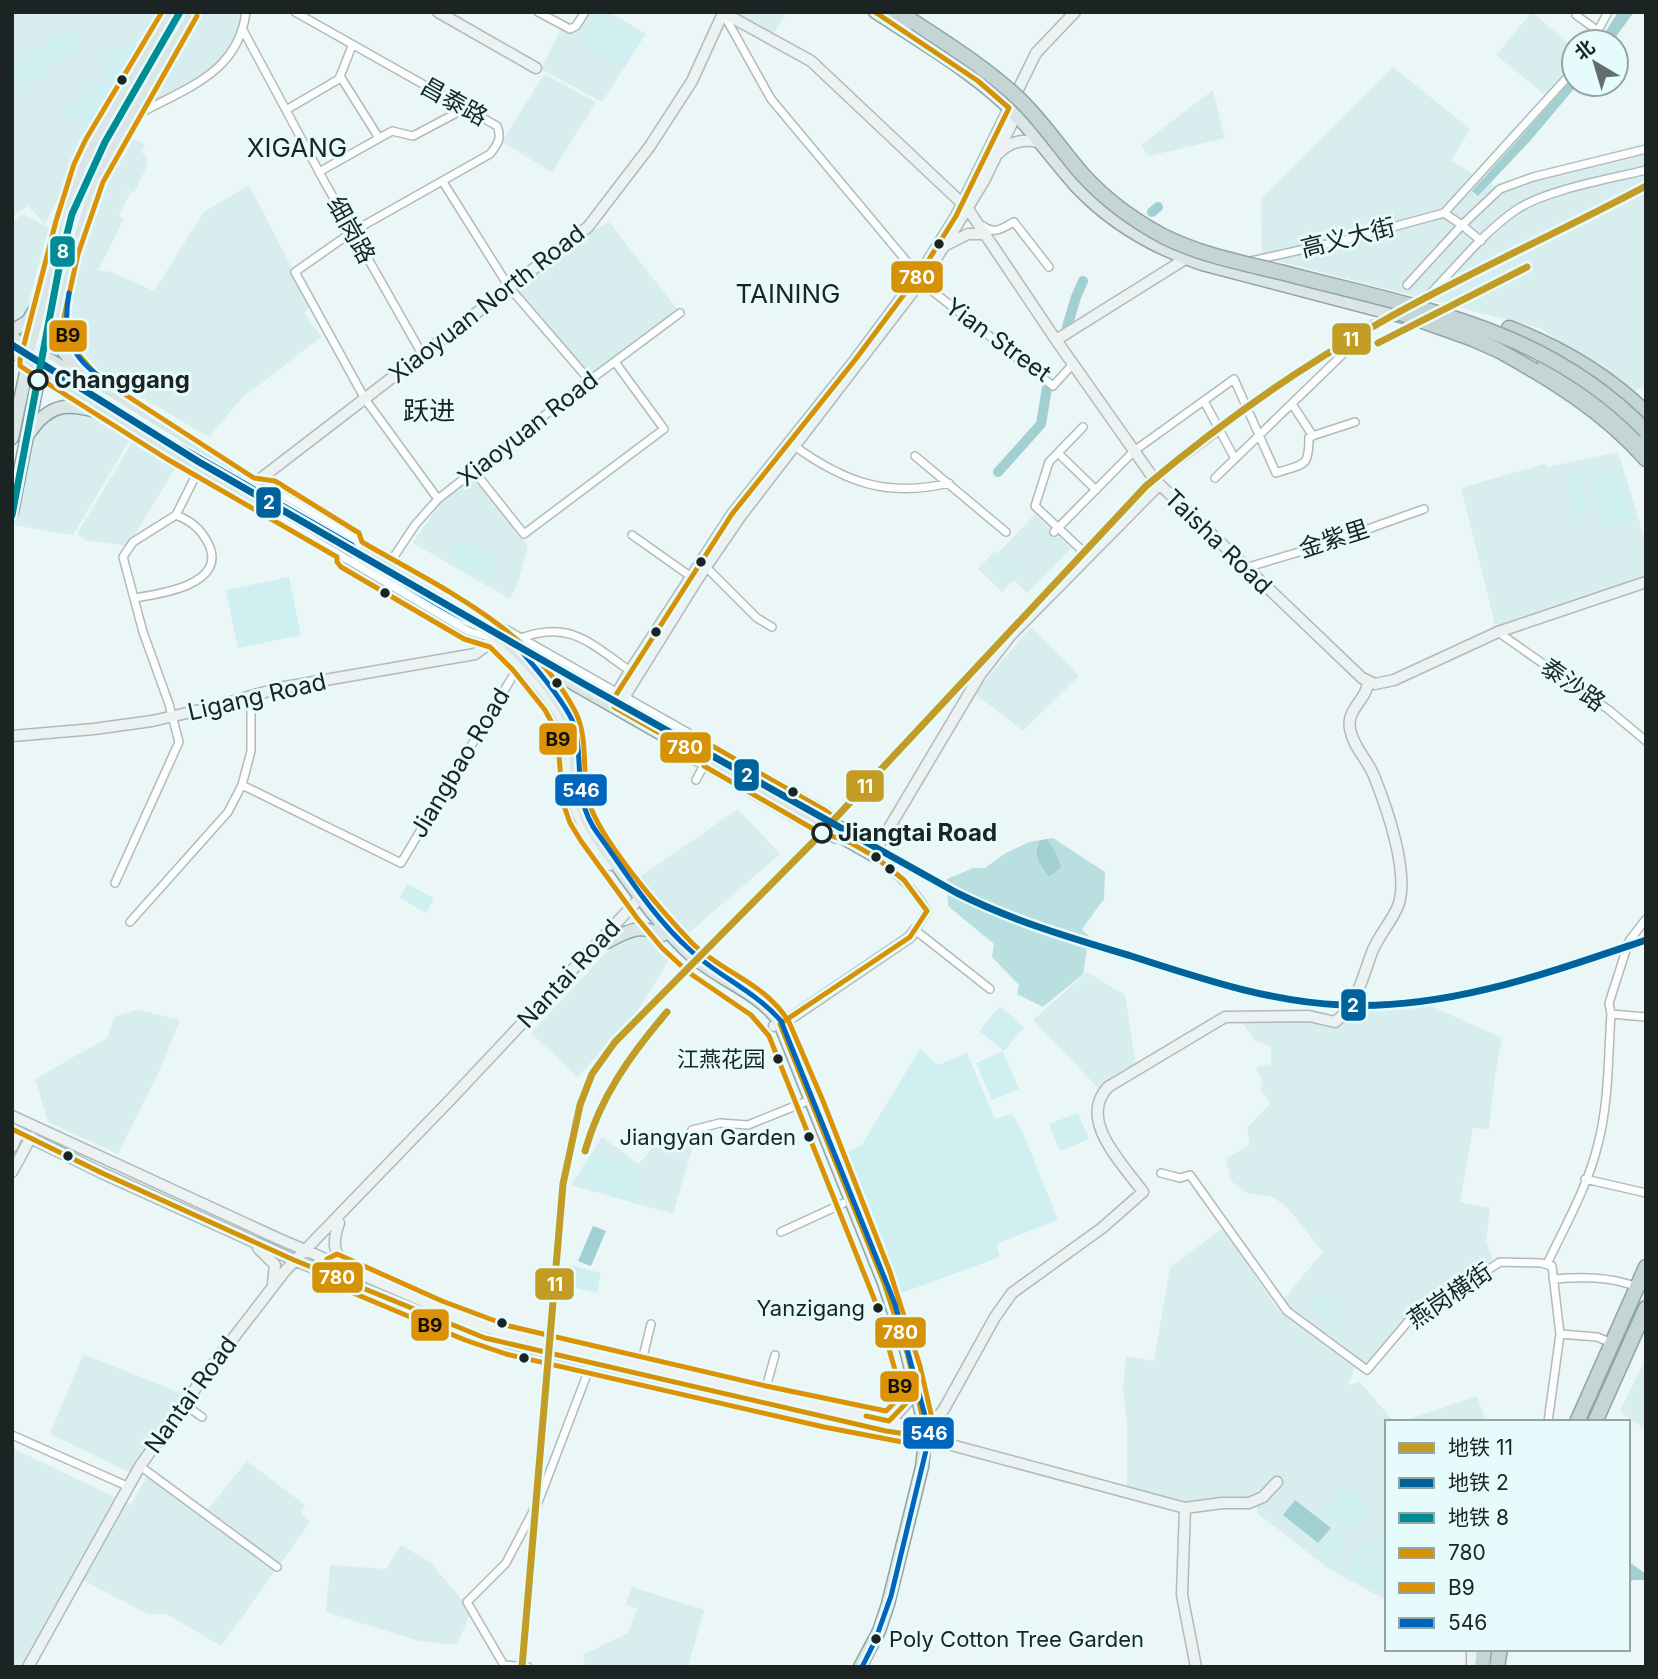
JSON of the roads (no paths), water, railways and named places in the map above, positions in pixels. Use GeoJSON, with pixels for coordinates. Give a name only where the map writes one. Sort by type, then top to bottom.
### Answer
{"type":"FeatureCollection","features":[{"type":"Feature","properties":{"kind":"highway"},"geometry":{"type":"LineString","coordinates":[[883,12],[1005,96],[1087,190],[1113,213],[1142,233],[1172,249],[1203,260],[1480,335],[1545,363],[1594,396],[1646,443]]}},
{"type":"Feature","properties":{"kind":"highway"},"geometry":{"type":"LineString","coordinates":[[899,12],[986,71],[1009,90],[1032,113],[1094,187],[1127,215],[1163,236],[1186,246],[1444,316],[1520,342],[1556,360],[1587,381],[1646,431]]}},
{"type":"Feature","properties":{"kind":"highway"},"geometry":{"type":"LineString","coordinates":[[1282,273],[1489,322],[1519,332],[1556,348],[1592,369],[1646,413]]}},
{"type":"Feature","properties":{"kind":"highway"},"geometry":{"type":"LineString","coordinates":[[1398,312],[1484,343],[1549,378],[1594,410],[1646,459]]}},
{"type":"Feature","properties":{"kind":"highway"},"geometry":{"type":"LineString","coordinates":[[1578,1420],[1646,1267]]}},
{"type":"Feature","properties":{"kind":"highway"},"geometry":{"type":"LineString","coordinates":[[1596,1420],[1646,1308]]}},
{"type":"Feature","properties":{"kind":"main road"},"geometry":{"type":"LineString","coordinates":[[12,438],[49,282],[71,198],[84,163],[172,12]]}},
{"type":"Feature","properties":{"kind":"main road"},"geometry":{"type":"LineString","coordinates":[[12,512],[40,370],[83,207],[95,178],[189,12]]}},
{"type":"Feature","properties":{"kind":"main road"},"geometry":{"type":"LineString","coordinates":[[438,12],[454,16],[536,68]]}},
{"type":"Feature","properties":{"kind":"main road"},"geometry":{"type":"LineString","coordinates":[[875,12],[978,81],[1012,111],[1074,184],[1105,213],[1145,240],[1185,259],[1488,341],[1528,359],[1579,390],[1626,429],[1646,450]]}},
{"type":"Feature","properties":{"kind":"main road"},"geometry":{"type":"LineString","coordinates":[[906,12],[989,68],[1018,92],[1100,185],[1133,212],[1170,233],[1251,261],[1467,319],[1520,338],[1551,352],[1591,377],[1646,426]]}},
{"type":"Feature","properties":{"kind":"main road"},"geometry":{"type":"LineString","coordinates":[[997,155],[1018,92],[1036,53],[1076,12]]}},
{"type":"Feature","properties":{"kind":"main road","name":"Taisha Road"},"geometry":{"type":"LineString","coordinates":[[722,13],[815,64],[965,206],[1156,482],[1353,671],[1368,682]]}},
{"type":"Feature","properties":{"kind":"main road","name":"Xiaoyuan North Road"},"geometry":{"type":"LineString","coordinates":[[249,489],[588,228],[650,146],[692,81],[722,13]]}},
{"type":"Feature","properties":{"kind":"main road"},"geometry":{"type":"LineString","coordinates":[[618,699],[690,576],[732,514],[791,444],[945,247],[1012,111]]}},
{"type":"Feature","properties":{"kind":"main road"},"geometry":{"type":"LineString","coordinates":[[920,279],[997,155],[1005,147],[1020,141],[1041,144]]}},
{"type":"Feature","properties":{"kind":"main road"},"geometry":{"type":"LineString","coordinates":[[1170,233],[1178,241],[1185,259]]}},
{"type":"Feature","properties":{"kind":"main road"},"geometry":{"type":"LineString","coordinates":[[945,247],[968,234],[986,234]]}},
{"type":"Feature","properties":{"kind":"main road"},"geometry":{"type":"LineString","coordinates":[[1056,341],[1185,259],[1199,252],[1215,249]]}},
{"type":"Feature","properties":{"kind":"main road"},"geometry":{"type":"LineString","coordinates":[[12,331],[28,321],[49,282]]}},
{"type":"Feature","properties":{"kind":"main road"},"geometry":{"type":"LineString","coordinates":[[55,316],[56,331],[64,352],[92,384]]}},
{"type":"Feature","properties":{"kind":"main road"},"geometry":{"type":"LineString","coordinates":[[12,338],[30,355],[40,370],[201,467],[249,489]]}},
{"type":"Feature","properties":{"kind":"main road"},"geometry":{"type":"LineString","coordinates":[[12,351],[44,356],[92,384],[249,489],[423,593],[618,699],[810,815],[875,851],[980,675],[1011,635],[1156,482]]}},
{"type":"Feature","properties":{"kind":"main road"},"geometry":{"type":"LineString","coordinates":[[27,436],[46,414],[65,406],[74,405],[116,417]]}},
{"type":"Feature","properties":{"kind":"main road"},"geometry":{"type":"LineString","coordinates":[[634,673],[791,444]]}},
{"type":"Feature","properties":{"kind":"main road"},"geometry":{"type":"LineString","coordinates":[[922,1432],[944,1409],[995,1317],[1012,1293],[1102,1228],[1143,1192],[1098,1124],[1097,1106],[1108,1087],[1225,1017],[1301,1015],[1335,1022],[1357,994],[1378,937],[1398,905],[1401,882],[1398,847],[1375,778],[1349,727],[1350,715],[1363,696],[1368,682],[1382,684],[1394,680],[1498,632],[1646,582]]}},
{"type":"Feature","properties":{"kind":"main road"},"geometry":{"type":"LineString","coordinates":[[499,634],[551,691],[572,727],[577,784],[583,814],[663,935],[698,969],[777,1024],[844,1203],[885,1303],[922,1432],[885,1590],[871,1632],[852,1667]]}},
{"type":"Feature","properties":{"kind":"main road","name":"Ligang Road"},"geometry":{"type":"LineString","coordinates":[[12,736],[108,727],[172,717],[291,685],[475,654],[499,634]]}},
{"type":"Feature","properties":{"kind":"main road"},"geometry":{"type":"LineString","coordinates":[[519,658],[618,699]]}},
{"type":"Feature","properties":{"kind":"main road"},"geometry":{"type":"LineString","coordinates":[[519,658],[557,712],[566,730],[572,802],[588,836],[641,903],[690,954],[762,1002],[777,1024],[884,1283],[907,1353],[922,1432],[920,1476],[888,1604],[879,1631],[860,1667]]}},
{"type":"Feature","properties":{"kind":"main road"},"geometry":{"type":"LineString","coordinates":[[551,691],[554,682],[563,677]]}},
{"type":"Feature","properties":{"kind":"main road"},"geometry":{"type":"LineString","coordinates":[[693,743],[706,763],[810,815]]}},
{"type":"Feature","properties":{"kind":"main road","name":"Nantai Road"},"geometry":{"type":"LineString","coordinates":[[307,1251],[339,1223],[497,1061],[641,903]]}},
{"type":"Feature","properties":{"kind":"main road","name":"Nantai Road"},"geometry":{"type":"LineString","coordinates":[[30,1667],[142,1467],[201,1379],[272,1287],[641,903]]}},
{"type":"Feature","properties":{"kind":"main road"},"geometry":{"type":"LineString","coordinates":[[607,942],[639,928],[663,935]]}},
{"type":"Feature","properties":{"kind":"main road"},"geometry":{"type":"LineString","coordinates":[[777,1024],[899,944],[915,930]]}},
{"type":"Feature","properties":{"kind":"main road"},"geometry":{"type":"LineString","coordinates":[[12,1116],[276,1238],[439,1309],[506,1334],[888,1426]]}},
{"type":"Feature","properties":{"kind":"main road"},"geometry":{"type":"LineString","coordinates":[[12,1147],[16,1130],[297,1261],[485,1338],[591,1364],[922,1432],[934,1440],[1185,1508],[1249,1503],[1263,1497],[1277,1482]]}},
{"type":"Feature","properties":{"kind":"main road"},"geometry":{"type":"LineString","coordinates":[[12,1172],[30,1137]]}},
{"type":"Feature","properties":{"kind":"main road"},"geometry":{"type":"LineString","coordinates":[[74,1159],[81,1157],[81,1149]]}},
{"type":"Feature","properties":{"kind":"main road"},"geometry":{"type":"LineString","coordinates":[[97,1170],[96,1164],[103,1158]]}},
{"type":"Feature","properties":{"kind":"main road"},"geometry":{"type":"LineString","coordinates":[[339,1223],[334,1239],[336,1252],[338,1258],[351,1269]]}},
{"type":"Feature","properties":{"kind":"main road"},"geometry":{"type":"LineString","coordinates":[[270,1249],[278,1245],[276,1238]]}},
{"type":"Feature","properties":{"kind":"main road"},"geometry":{"type":"LineString","coordinates":[[248,1239],[275,1265],[272,1287]]}},
{"type":"Feature","properties":{"kind":"main road","name":"Nantai Road"},"geometry":{"type":"LineString","coordinates":[[30,1667],[127,1486],[297,1261]]}},
{"type":"Feature","properties":{"kind":"main road"},"geometry":{"type":"LineString","coordinates":[[888,1426],[912,1397]]}},
{"type":"Feature","properties":{"kind":"main road"},"geometry":{"type":"LineString","coordinates":[[1185,1508],[1182,1595],[1196,1667]]}},
{"type":"Feature","properties":{"kind":"street"},"geometry":{"type":"LineString","coordinates":[[131,113],[137,115],[217,71],[230,56],[243,30],[246,12]]}},
{"type":"Feature","properties":{"kind":"street","name":"昌泰路"},"geometry":{"type":"LineString","coordinates":[[295,12],[497,126],[500,134],[498,145],[490,154],[352,232],[295,272],[365,399]]}},
{"type":"Feature","properties":{"kind":"street"},"geometry":{"type":"LineString","coordinates":[[538,12],[570,29],[576,26],[585,12]]}},
{"type":"Feature","properties":{"kind":"street"},"geometry":{"type":"LineString","coordinates":[[1576,12],[1576,15],[1594,28]]}},
{"type":"Feature","properties":{"kind":"street"},"geometry":{"type":"LineString","coordinates":[[1600,28],[1608,12]]}},
{"type":"Feature","properties":{"kind":"street"},"geometry":{"type":"LineString","coordinates":[[722,13],[771,99],[920,279]]}},
{"type":"Feature","properties":{"kind":"street","name":"细岗路"},"geometry":{"type":"LineString","coordinates":[[243,30],[352,232],[422,354]]}},
{"type":"Feature","properties":{"kind":"street"},"geometry":{"type":"LineString","coordinates":[[286,110],[339,79],[352,46]]}},
{"type":"Feature","properties":{"kind":"street"},"geometry":{"type":"LineString","coordinates":[[340,76],[379,138]]}},
{"type":"Feature","properties":{"kind":"street"},"geometry":{"type":"LineString","coordinates":[[1481,241],[1444,213],[1560,85]]}},
{"type":"Feature","properties":{"kind":"street"},"geometry":{"type":"LineString","coordinates":[[319,172],[392,131],[413,136],[464,108]]}},
{"type":"Feature","properties":{"kind":"street"},"geometry":{"type":"LineString","coordinates":[[1407,285],[1462,225],[1500,189],[1533,177],[1646,149]]}},
{"type":"Feature","properties":{"kind":"street"},"geometry":{"type":"LineString","coordinates":[[1430,293],[1516,209],[1542,197],[1646,170]]}},
{"type":"Feature","properties":{"kind":"street"},"geometry":{"type":"LineString","coordinates":[[443,182],[509,287],[590,380]]}},
{"type":"Feature","properties":{"kind":"street","name":"高义大街"},"geometry":{"type":"LineString","coordinates":[[1251,261],[1345,240],[1444,213]]}},
{"type":"Feature","properties":{"kind":"street"},"geometry":{"type":"LineString","coordinates":[[977,221],[990,231],[996,231],[1014,222],[1049,267]]}},
{"type":"Feature","properties":{"kind":"street","name":"Yian Street"},"geometry":{"type":"LineString","coordinates":[[920,279],[1053,386],[1073,364]]}},
{"type":"Feature","properties":{"kind":"street","name":"Xiaoyuan Road"},"geometry":{"type":"LineString","coordinates":[[391,561],[415,525],[438,499],[680,313]]}},
{"type":"Feature","properties":{"kind":"street"},"geometry":{"type":"LineString","coordinates":[[1215,478],[1374,324]]}},
{"type":"Feature","properties":{"kind":"street"},"geometry":{"type":"LineString","coordinates":[[474,471],[524,534],[664,429],[615,362]]}},
{"type":"Feature","properties":{"kind":"street"},"geometry":{"type":"LineString","coordinates":[[1056,530],[1134,451],[1234,379],[1276,473],[1306,463],[1309,458],[1309,437],[1355,422]]}},
{"type":"Feature","properties":{"kind":"street"},"geometry":{"type":"LineString","coordinates":[[365,399],[438,499]]}},
{"type":"Feature","properties":{"kind":"street"},"geometry":{"type":"LineString","coordinates":[[1204,401],[1235,459]]}},
{"type":"Feature","properties":{"kind":"street"},"geometry":{"type":"LineString","coordinates":[[1292,404],[1313,436]]}},
{"type":"Feature","properties":{"kind":"street"},"geometry":{"type":"LineString","coordinates":[[1083,427],[1049,463],[1035,506],[1056,530],[1088,556]]}},
{"type":"Feature","properties":{"kind":"street"},"geometry":{"type":"LineString","coordinates":[[1156,482],[1219,430]]}},
{"type":"Feature","properties":{"kind":"street"},"geometry":{"type":"LineString","coordinates":[[791,444],[817,462],[852,480],[882,487],[922,489],[949,483]]}},
{"type":"Feature","properties":{"kind":"street"},"geometry":{"type":"LineString","coordinates":[[1058,453],[1096,490]]}},
{"type":"Feature","properties":{"kind":"street"},"geometry":{"type":"LineString","coordinates":[[915,456],[1006,532]]}},
{"type":"Feature","properties":{"kind":"street"},"geometry":{"type":"LineString","coordinates":[[114,883],[179,743],[143,632],[123,556],[133,542],[176,515],[201,467]]}},
{"type":"Feature","properties":{"kind":"street","name":"金紫里"},"geometry":{"type":"LineString","coordinates":[[1245,568],[1326,544],[1423,509]]}},
{"type":"Feature","properties":{"kind":"street"},"geometry":{"type":"LineString","coordinates":[[134,598],[181,588],[207,574],[212,568],[211,549],[202,531],[176,515]]}},
{"type":"Feature","properties":{"kind":"street"},"geometry":{"type":"LineString","coordinates":[[632,536],[690,576]]}},
{"type":"Feature","properties":{"kind":"street"},"geometry":{"type":"LineString","coordinates":[[350,549],[391,561],[423,593]]}},
{"type":"Feature","properties":{"kind":"street"},"geometry":{"type":"LineString","coordinates":[[706,567],[757,618],[772,627]]}},
{"type":"Feature","properties":{"kind":"street"},"geometry":{"type":"LineString","coordinates":[[521,638],[559,630],[583,639],[634,673]]}},
{"type":"Feature","properties":{"kind":"street","name":"泰沙路"},"geometry":{"type":"LineString","coordinates":[[1498,632],[1609,710],[1646,741]]}},
{"type":"Feature","properties":{"kind":"street"},"geometry":{"type":"LineString","coordinates":[[499,634],[521,638],[618,699]]}},
{"type":"Feature","properties":{"kind":"street","name":"Jiangbao Road"},"geometry":{"type":"LineString","coordinates":[[242,785],[401,863],[519,658]]}},
{"type":"Feature","properties":{"kind":"street"},"geometry":{"type":"LineString","coordinates":[[563,677],[581,695],[706,763],[696,779]]}},
{"type":"Feature","properties":{"kind":"street"},"geometry":{"type":"LineString","coordinates":[[130,922],[228,812],[242,785],[251,751],[251,695]]}},
{"type":"Feature","properties":{"kind":"street"},"geometry":{"type":"LineString","coordinates":[[875,851],[900,876],[927,911],[915,930],[990,989]]}},
{"type":"Feature","properties":{"kind":"street"},"geometry":{"type":"LineString","coordinates":[[1548,1420],[1560,1334],[1549,1265],[1598,1146],[1606,1101],[1611,1014],[1609,1003],[1629,941],[1646,919]]}},
{"type":"Feature","properties":{"kind":"street"},"geometry":{"type":"LineString","coordinates":[[1611,1014],[1646,1017]]}},
{"type":"Feature","properties":{"kind":"street"},"geometry":{"type":"LineString","coordinates":[[692,1130],[720,1123],[748,1125],[805,1102]]}},
{"type":"Feature","properties":{"kind":"street","name":"燕岗横街"},"geometry":{"type":"LineString","coordinates":[[1161,1173],[1180,1178],[1190,1175],[1287,1311],[1367,1370],[1411,1318],[1500,1262],[1549,1265]]}},
{"type":"Feature","properties":{"kind":"street"},"geometry":{"type":"LineString","coordinates":[[1585,1180],[1646,1193]]}},
{"type":"Feature","properties":{"kind":"street"},"geometry":{"type":"LineString","coordinates":[[782,1231],[844,1203]]}},
{"type":"Feature","properties":{"kind":"street"},"geometry":{"type":"LineString","coordinates":[[330,1274],[335,1263]]}},
{"type":"Feature","properties":{"kind":"street"},"geometry":{"type":"LineString","coordinates":[[1553,1279],[1585,1277],[1618,1280],[1637,1287]]}},
{"type":"Feature","properties":{"kind":"street"},"geometry":{"type":"LineString","coordinates":[[640,1365],[651,1324]]}},
{"type":"Feature","properties":{"kind":"street"},"geometry":{"type":"LineString","coordinates":[[1560,1334],[1598,1337],[1612,1343]]}},
{"type":"Feature","properties":{"kind":"street"},"geometry":{"type":"LineString","coordinates":[[764,1395],[775,1355]]}},
{"type":"Feature","properties":{"kind":"street"},"geometry":{"type":"LineString","coordinates":[[528,1667],[505,1666],[467,1602],[506,1563],[539,1500],[591,1364]]}},
{"type":"Feature","properties":{"kind":"street"},"geometry":{"type":"LineString","coordinates":[[188,1407],[202,1417]]}},
{"type":"Feature","properties":{"kind":"street"},"geometry":{"type":"LineString","coordinates":[[12,1435],[127,1486]]}},
{"type":"Feature","properties":{"kind":"street"},"geometry":{"type":"LineString","coordinates":[[142,1467],[276,1567]]}},
{"type":"Feature","properties":{"kind":"waterway"},"geometry":{"type":"LineString","coordinates":[[1152,212],[1158,207]]}},
{"type":"Feature","properties":{"kind":"waterway"},"geometry":{"type":"LineString","coordinates":[[1067,327],[1083,281]]}},
{"type":"Feature","properties":{"kind":"waterway"},"geometry":{"type":"LineString","coordinates":[[998,472],[1041,424],[1047,388]]}},
{"type":"Feature","properties":{"kind":"metro line","name":"8"},"geometry":{"type":"LineString","coordinates":[[12,515],[61,258],[72,214],[105,142],[180,12]]}},
{"type":"Feature","properties":{"kind":"metro line","name":"11"},"geometry":{"type":"LineString","coordinates":[[522,1667],[563,1184],[580,1105],[592,1074],[615,1042],[815,840],[1146,486],[1259,398],[1350,340],[1413,304],[1646,186]]}},
{"type":"Feature","properties":{"kind":"metro line","name":"11"},"geometry":{"type":"LineString","coordinates":[[1378,343],[1527,267]]}},
{"type":"Feature","properties":{"kind":"metro line","name":"2"},"geometry":{"type":"LineString","coordinates":[[12,345],[199,462],[584,684],[957,893],[1021,920],[1086,943],[1235,988],[1288,999],[1342,1005],[1420,1002],[1497,987],[1646,940]]}},
{"type":"Feature","properties":{"kind":"metro line","name":"11"},"geometry":{"type":"LineString","coordinates":[[585,1151],[599,1112],[618,1077],[667,1012]]}},
{"type":"Feature","properties":{"kind":"place","name":"Changgang"},"geometry":{"type":"Point","coordinates":[38,380]}},
{"type":"Feature","properties":{"kind":"place","name":"Jiangtai Road"},"geometry":{"type":"Point","coordinates":[822,833]}},
{"type":"Feature","properties":{"kind":"place","name":"江燕花园"},"geometry":{"type":"Point","coordinates":[778,1059]}},
{"type":"Feature","properties":{"kind":"place","name":"Jiangyan Garden"},"geometry":{"type":"Point","coordinates":[809,1137]}},
{"type":"Feature","properties":{"kind":"place","name":"Yanzigang"},"geometry":{"type":"Point","coordinates":[878,1308]}},
{"type":"Feature","properties":{"kind":"place","name":"Poly Cotton Tree Garden"},"geometry":{"type":"Point","coordinates":[876,1639]}},
{"type":"Feature","properties":{"kind":"district","name":"XIGANG"},"geometry":{"type":"Point","coordinates":[297,148]}},
{"type":"Feature","properties":{"kind":"district","name":"TAINING"},"geometry":{"type":"Point","coordinates":[788,294]}},
{"type":"Feature","properties":{"kind":"district","name":"跃进"},"geometry":{"type":"Point","coordinates":[429,411]}}]}
